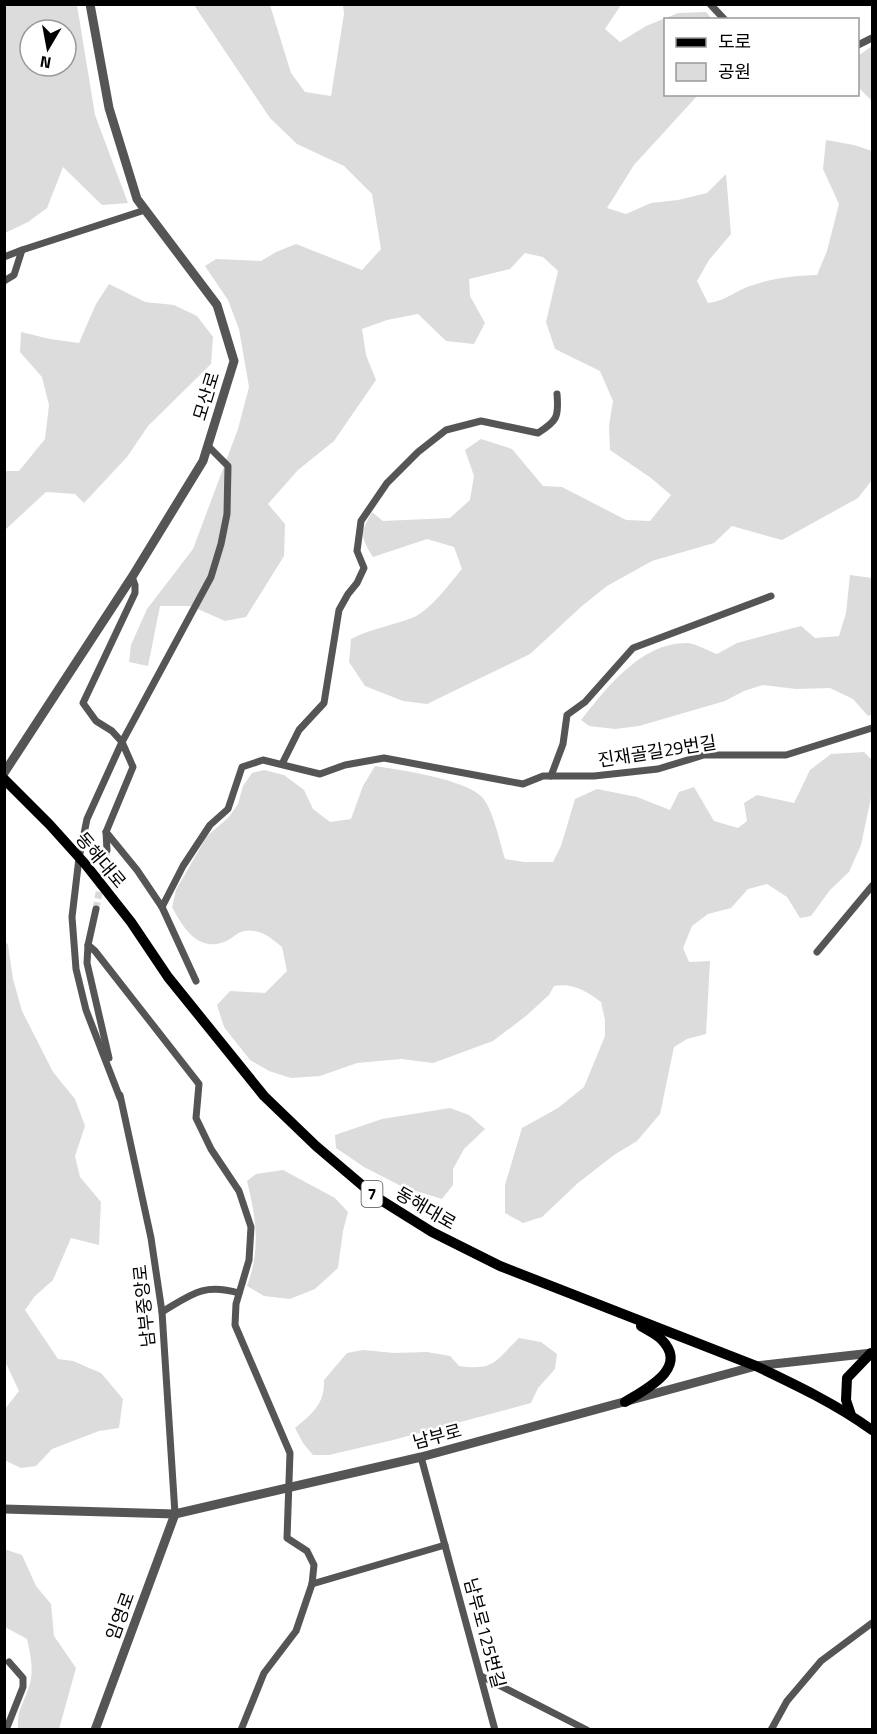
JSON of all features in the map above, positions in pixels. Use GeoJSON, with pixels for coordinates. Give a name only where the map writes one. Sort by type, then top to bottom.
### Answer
{"type":"FeatureCollection","features":[{"type":"Feature","properties":{"kind":"main road","name":"동해대로"},"geometry":{"type":"LineString","coordinates":[[4,779],[51,825],[79,858],[131,922],[187,1001],[264,1096],[316,1146],[376,1197],[432,1232],[500,1266],[756,1366],[851,1415],[873,1430]]}},
{"type":"Feature","properties":{"kind":"main road"},"geometry":{"type":"LineString","coordinates":[[620,1313],[661,1339],[671,1359],[667,1371],[659,1381],[625,1402]]}},
{"type":"Feature","properties":{"kind":"main road"},"geometry":{"type":"LineString","coordinates":[[851,1415],[846,1400],[847,1378],[872,1353]]}},
{"type":"Feature","properties":{"kind":"street","name":"모산로"},"geometry":{"type":"LineString","coordinates":[[4,772],[132,577],[203,461],[234,361],[217,304],[137,199],[109,108],[90,4]]}},
{"type":"Feature","properties":{"kind":"street"},"geometry":{"type":"LineString","coordinates":[[710,4],[723,18]]}},
{"type":"Feature","properties":{"kind":"street"},"geometry":{"type":"LineString","coordinates":[[859,45],[873,38]]}},
{"type":"Feature","properties":{"kind":"street"},"geometry":{"type":"LineString","coordinates":[[4,256],[145,210]]}},
{"type":"Feature","properties":{"kind":"street"},"geometry":{"type":"LineString","coordinates":[[4,280],[14,275],[22,250]]}},
{"type":"Feature","properties":{"kind":"street"},"geometry":{"type":"LineString","coordinates":[[282,764],[299,730],[324,703],[339,610],[364,568],[357,551],[361,520],[387,483],[418,452],[446,430],[481,421],[538,433],[552,424],[559,413],[558,394]]}},
{"type":"Feature","properties":{"kind":"street","name":"남부중앙로"},"geometry":{"type":"LineString","coordinates":[[120,1098],[86,1010],[76,969],[72,917],[79,858],[87,819],[122,742],[211,578],[227,513],[228,466],[208,446]]}},
{"type":"Feature","properties":{"kind":"street"},"geometry":{"type":"LineString","coordinates":[[107,850],[106,832],[133,767],[122,742],[112,731],[96,721],[83,703],[135,593],[132,577]]}},
{"type":"Feature","properties":{"kind":"street"},"geometry":{"type":"LineString","coordinates":[[551,776],[563,744],[567,715],[585,702],[633,648],[771,596]]}},
{"type":"Feature","properties":{"kind":"street","name":"진재골길29번길"},"geometry":{"type":"LineString","coordinates":[[162,907],[183,867],[210,825],[228,809],[242,767],[263,760],[320,774],[345,765],[384,758],[523,784],[543,776],[594,776],[658,769],[704,755],[786,755],[873,728]]}},
{"type":"Feature","properties":{"kind":"street"},"geometry":{"type":"LineString","coordinates":[[106,832],[137,870],[162,907],[196,981]]}},
{"type":"Feature","properties":{"kind":"street"},"geometry":{"type":"LineString","coordinates":[[817,952],[873,885]]}},
{"type":"Feature","properties":{"kind":"street","name":"남부중앙로"},"geometry":{"type":"LineString","coordinates":[[96,909],[88,945],[87,963],[151,1238],[162,1312],[175,1514]]}},
{"type":"Feature","properties":{"kind":"street"},"geometry":{"type":"LineString","coordinates":[[88,945],[199,1084],[196,1118],[211,1149],[239,1191],[251,1227],[249,1260],[236,1304],[235,1325],[290,1453],[287,1538],[307,1551],[314,1565],[312,1584],[296,1631],[264,1673],[241,1730]]}},
{"type":"Feature","properties":{"kind":"street"},"geometry":{"type":"LineString","coordinates":[[162,1312],[197,1291],[222,1288],[239,1293]]}},
{"type":"Feature","properties":{"kind":"street","name":"남부로"},"geometry":{"type":"LineString","coordinates":[[4,1509],[175,1514],[421,1457],[756,1366],[872,1353]]}},
{"type":"Feature","properties":{"kind":"street","name":"남부로125번길"},"geometry":{"type":"LineString","coordinates":[[421,1457],[495,1730]]}},
{"type":"Feature","properties":{"kind":"street","name":"임영로"},"geometry":{"type":"LineString","coordinates":[[95,1730],[175,1514]]}},
{"type":"Feature","properties":{"kind":"street"},"geometry":{"type":"LineString","coordinates":[[312,1584],[445,1545]]}},
{"type":"Feature","properties":{"kind":"street"},"geometry":{"type":"LineString","coordinates":[[771,1730],[787,1701],[821,1661],[873,1623]]}},
{"type":"Feature","properties":{"kind":"street"},"geometry":{"type":"LineString","coordinates":[[6,1730],[23,1687],[22,1678],[9,1662]]}},
{"type":"Feature","properties":{"kind":"street"},"geometry":{"type":"LineString","coordinates":[[481,1676],[586,1730]]}},
{"type":"Feature","properties":{"kind":"green space"},"geometry":{"type":"Polygon","coordinates":[[[5,4],[77,5],[95,115],[128,203],[102,205],[63,167],[47,208],[28,222],[5,233],[5,4]]]}},
{"type":"Feature","properties":{"kind":"green space"},"geometry":{"type":"Polygon","coordinates":[[[194,5],[270,5],[291,73],[305,92],[331,96],[344,14],[343,5],[621,5],[605,29],[620,42],[646,26],[664,19],[664,96],[697,96],[634,165],[607,208],[626,214],[651,203],[707,193],[726,174],[731,234],[709,260],[697,281],[708,303],[724,299],[765,281],[817,275],[827,251],[839,204],[823,169],[826,140],[872,151],[872,480],[858,498],[782,540],[732,526],[714,543],[652,561],[607,586],[530,654],[427,704],[403,701],[365,686],[349,662],[351,639],[412,618],[426,610],[462,569],[454,547],[427,539],[373,557],[364,539],[365,525],[372,512],[383,521],[450,518],[470,500],[474,476],[465,450],[481,439],[512,449],[543,486],[562,487],[626,520],[650,521],[671,495],[651,478],[610,450],[609,426],[613,401],[600,371],[555,349],[546,322],[558,271],[543,257],[525,253],[510,269],[469,279],[470,296],[485,323],[474,344],[446,341],[418,314],[387,320],[362,329],[366,355],[376,380],[334,441],[298,470],[268,504],[285,524],[284,556],[246,617],[225,621],[191,606],[160,606],[148,666],[129,662],[131,645],[147,609],[193,549],[238,429],[249,387],[239,329],[228,300],[205,266],[216,259],[261,261],[296,244],[362,270],[381,249],[372,194],[344,166],[297,144],[270,118],[194,5]]]}},
{"type":"Feature","properties":{"kind":"green space"},"geometry":{"type":"Polygon","coordinates":[[[706,12],[711,18],[666,18],[678,13],[706,12]]]}},
{"type":"Feature","properties":{"kind":"green space"},"geometry":{"type":"Polygon","coordinates":[[[872,46],[872,101],[859,88],[859,55],[872,46]]]}},
{"type":"Feature","properties":{"kind":"green space"},"geometry":{"type":"Polygon","coordinates":[[[109,284],[145,302],[174,305],[197,316],[213,337],[211,364],[148,426],[127,457],[84,503],[75,494],[46,492],[5,530],[5,471],[19,471],[45,439],[49,405],[42,377],[20,352],[21,332],[79,343],[96,304],[109,284]]]}},
{"type":"Feature","properties":{"kind":"green space"},"geometry":{"type":"Polygon","coordinates":[[[850,575],[872,578],[872,714],[868,716],[853,699],[830,688],[796,689],[763,685],[744,691],[725,701],[639,726],[615,729],[589,726],[581,720],[626,669],[654,650],[670,645],[690,643],[717,654],[737,643],[801,626],[815,638],[839,636],[846,613],[850,575]]]}},
{"type":"Feature","properties":{"kind":"green space"},"geometry":{"type":"Polygon","coordinates":[[[864,752],[872,760],[872,793],[861,845],[849,872],[830,890],[811,916],[800,918],[787,897],[767,884],[748,889],[731,908],[708,914],[692,926],[683,948],[689,962],[710,961],[706,1034],[687,1039],[674,1047],[660,1114],[637,1141],[614,1155],[578,1183],[542,1217],[523,1223],[505,1213],[505,1185],[522,1128],[558,1108],[584,1087],[605,1036],[605,1020],[601,1002],[579,989],[561,985],[554,986],[549,995],[526,1016],[493,1041],[433,1063],[401,1059],[357,1063],[320,1076],[291,1078],[269,1071],[250,1060],[224,1027],[217,1005],[230,991],[265,993],[287,971],[282,947],[265,935],[250,930],[241,932],[224,942],[206,944],[186,930],[172,907],[176,890],[207,836],[228,818],[238,804],[243,786],[252,773],[264,770],[284,775],[304,790],[313,809],[330,822],[351,819],[363,786],[375,766],[447,780],[474,791],[486,802],[505,859],[524,862],[553,862],[561,846],[575,799],[597,789],[637,797],[670,810],[679,792],[694,787],[714,821],[738,828],[747,821],[744,803],[757,795],[794,803],[810,770],[831,754],[864,752]]]}},
{"type":"Feature","properties":{"kind":"green space"},"geometry":{"type":"Polygon","coordinates":[[[4,939],[8,945],[13,979],[22,1011],[53,1072],[75,1099],[85,1126],[75,1156],[80,1177],[101,1202],[99,1245],[71,1238],[53,1280],[35,1296],[25,1310],[58,1359],[73,1361],[101,1373],[123,1399],[119,1428],[99,1431],[52,1449],[36,1466],[21,1468],[4,1460],[5,1409],[19,1391],[4,1359],[4,939]]]}},
{"type":"Feature","properties":{"kind":"green space"},"geometry":{"type":"Polygon","coordinates":[[[450,1108],[469,1115],[485,1129],[464,1149],[453,1169],[453,1185],[442,1199],[403,1187],[364,1167],[336,1148],[335,1135],[382,1119],[450,1108]]]}},
{"type":"Feature","properties":{"kind":"green space"},"geometry":{"type":"Polygon","coordinates":[[[283,1170],[335,1198],[348,1212],[338,1268],[315,1289],[290,1299],[264,1296],[247,1286],[254,1259],[256,1234],[247,1181],[256,1174],[283,1170]]]}},
{"type":"Feature","properties":{"kind":"green space"},"geometry":{"type":"Polygon","coordinates":[[[519,1338],[541,1342],[557,1354],[555,1369],[538,1388],[531,1403],[329,1455],[313,1455],[295,1428],[316,1408],[322,1396],[324,1380],[347,1353],[363,1350],[394,1353],[427,1352],[450,1356],[459,1366],[480,1367],[494,1362],[519,1338]]]}},
{"type":"Feature","properties":{"kind":"green space"},"geometry":{"type":"Polygon","coordinates":[[[4,1549],[22,1555],[36,1586],[51,1604],[54,1636],[76,1668],[59,1729],[18,1729],[20,1710],[30,1683],[32,1667],[27,1639],[5,1627],[4,1549]]]}},
{"type":"Feature","properties":{"kind":"tunnel"},"geometry":{"type":"LineString","coordinates":[[96,909],[107,850]]}}]}
